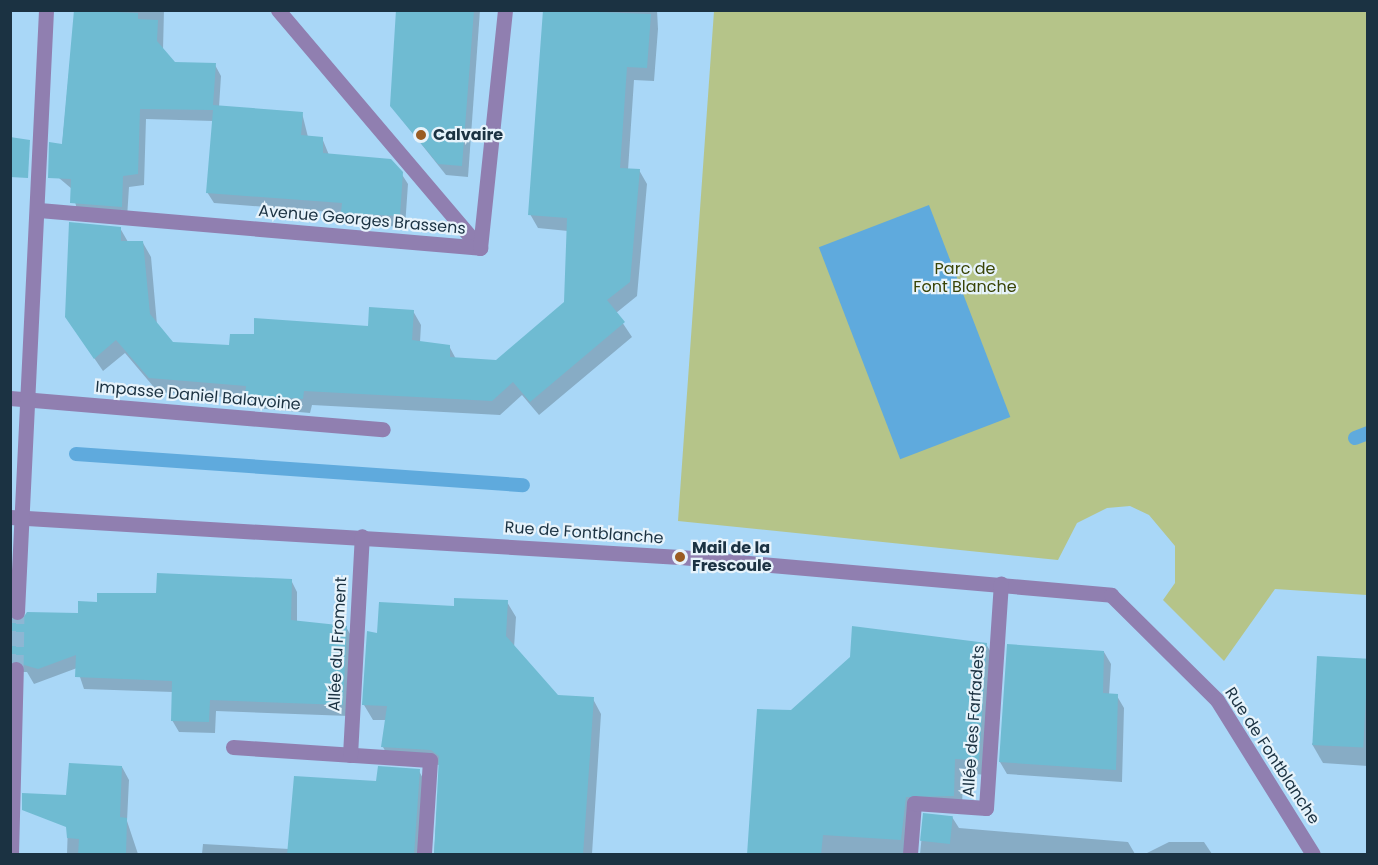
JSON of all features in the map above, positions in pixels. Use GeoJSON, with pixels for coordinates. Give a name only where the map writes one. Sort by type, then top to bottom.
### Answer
{"type":"FeatureCollection","features":[{"type":"Feature","properties":{"kind":"street"},"geometry":{"type":"LineString","coordinates":[[17,612],[15,517],[28,399],[39,210],[46,10]]}},
{"type":"Feature","properties":{"kind":"street"},"geometry":{"type":"LineString","coordinates":[[278,10],[480,248]]}},
{"type":"Feature","properties":{"kind":"street","name":"Avenue Georges Brassens"},"geometry":{"type":"LineString","coordinates":[[39,210],[480,248],[505,10]]}},
{"type":"Feature","properties":{"kind":"street","name":"Impasse Daniel Balavoine"},"geometry":{"type":"LineString","coordinates":[[10,398],[383,429]]}},
{"type":"Feature","properties":{"kind":"street","name":"Rue de Fontblanche"},"geometry":{"type":"LineString","coordinates":[[15,517],[362,536],[1001,583],[1111,595],[1217,700],[1313,855]]}},
{"type":"Feature","properties":{"kind":"street","name":"Allée du Froment"},"geometry":{"type":"LineString","coordinates":[[350,755],[362,536]]}},
{"type":"Feature","properties":{"kind":"street","name":"Allée des Farfadets"},"geometry":{"type":"LineString","coordinates":[[910,855],[914,803],[986,808],[1001,583]]}},
{"type":"Feature","properties":{"kind":"street"},"geometry":{"type":"LineString","coordinates":[[11,855],[16,669]]}},
{"type":"Feature","properties":{"kind":"street"},"geometry":{"type":"LineString","coordinates":[[233,747],[430,760],[424,855]]}},
{"type":"Feature","properties":{"kind":"green space","name":"Parc de Font Blanche"},"geometry":{"type":"Polygon","coordinates":[[[714,11],[1367,11],[1367,595],[1275,589],[1224,661],[1163,600],[1175,583],[1175,546],[1149,515],[1130,506],[1107,508],[1077,523],[1058,560],[678,521],[714,11]]]}},
{"type":"Feature","properties":{"kind":"water"},"geometry":{"type":"Polygon","coordinates":[[[929,205],[1010,417],[900,459],[819,247],[929,205]]]}},
{"type":"Feature","properties":{"kind":"building"},"geometry":{"type":"Polygon","coordinates":[[[74,10],[138,13],[138,19],[158,20],[157,41],[175,62],[216,63],[213,105],[303,112],[301,135],[323,137],[323,153],[391,159],[403,172],[400,216],[341,213],[342,203],[206,193],[213,110],[140,109],[138,174],[123,176],[122,207],[70,203],[71,179],[48,178],[49,142],[62,144],[74,10]]]}},
{"type":"Feature","properties":{"kind":"building"},"geometry":{"type":"Polygon","coordinates":[[[396,10],[474,10],[462,166],[438,164],[390,106],[396,10]]]}},
{"type":"Feature","properties":{"kind":"building"},"geometry":{"type":"Polygon","coordinates":[[[543,10],[651,14],[647,68],[627,67],[620,168],[640,169],[630,282],[607,300],[625,322],[530,402],[513,382],[492,401],[304,391],[303,399],[245,395],[246,386],[149,378],[116,340],[94,359],[65,317],[69,222],[121,227],[121,241],[143,241],[150,314],[173,342],[229,345],[230,334],[254,334],[254,318],[368,326],[369,307],[414,310],[412,340],[450,345],[450,357],[496,360],[564,302],[567,218],[528,215],[543,10]]]}},
{"type":"Feature","properties":{"kind":"building"},"geometry":{"type":"Polygon","coordinates":[[[10,137],[30,140],[28,178],[10,177],[10,137]]]}},
{"type":"Feature","properties":{"kind":"building"},"geometry":{"type":"Polygon","coordinates":[[[157,573],[292,579],[291,620],[347,626],[343,705],[210,700],[209,722],[171,721],[172,681],[75,677],[76,655],[38,669],[10,661],[10,619],[21,621],[27,612],[78,613],[78,601],[97,602],[97,593],[156,593],[157,573]]]}},
{"type":"Feature","properties":{"kind":"building"},"geometry":{"type":"Polygon","coordinates":[[[454,598],[508,600],[506,636],[558,695],[594,697],[583,855],[434,855],[439,756],[431,750],[381,747],[387,706],[362,705],[367,631],[377,633],[379,602],[454,606],[454,598]]]}},
{"type":"Feature","properties":{"kind":"building"},"geometry":{"type":"Polygon","coordinates":[[[852,626],[987,643],[979,760],[955,759],[954,796],[906,797],[901,840],[823,835],[821,855],[747,855],[757,709],[791,710],[850,657],[852,626]]]}},
{"type":"Feature","properties":{"kind":"building"},"geometry":{"type":"Polygon","coordinates":[[[1007,644],[1104,651],[1103,693],[1118,694],[1116,770],[999,762],[1007,644]]]}},
{"type":"Feature","properties":{"kind":"building"},"geometry":{"type":"Polygon","coordinates":[[[1317,656],[1368,659],[1363,748],[1312,745],[1317,656]]]}},
{"type":"Feature","properties":{"kind":"building"},"geometry":{"type":"Polygon","coordinates":[[[69,763],[122,766],[120,817],[127,818],[126,855],[78,855],[79,839],[67,838],[66,827],[22,810],[22,793],[66,795],[69,763]]]}},
{"type":"Feature","properties":{"kind":"building"},"geometry":{"type":"Polygon","coordinates":[[[378,766],[420,769],[414,855],[287,855],[294,776],[376,781],[378,766]]]}},
{"type":"Feature","properties":{"kind":"building"},"geometry":{"type":"Polygon","coordinates":[[[923,813],[953,816],[950,844],[920,841],[923,813]]]}},
{"type":"Feature","properties":{"kind":"waterway"},"geometry":{"type":"LineString","coordinates":[[1355,438],[1368,433]]}},
{"type":"Feature","properties":{"kind":"waterway"},"geometry":{"type":"LineString","coordinates":[[76,454],[523,485]]}},
{"type":"Feature","properties":{"kind":"tunnel"},"geometry":{"type":"LineString","coordinates":[[16,669],[17,612]]}},
{"type":"Feature","properties":{"kind":"place","name":"Calvaire"},"geometry":{"type":"Point","coordinates":[421,135]}},
{"type":"Feature","properties":{"kind":"place","name":"Mail de la Frescoule"},"geometry":{"type":"Point","coordinates":[680,557]}}]}
